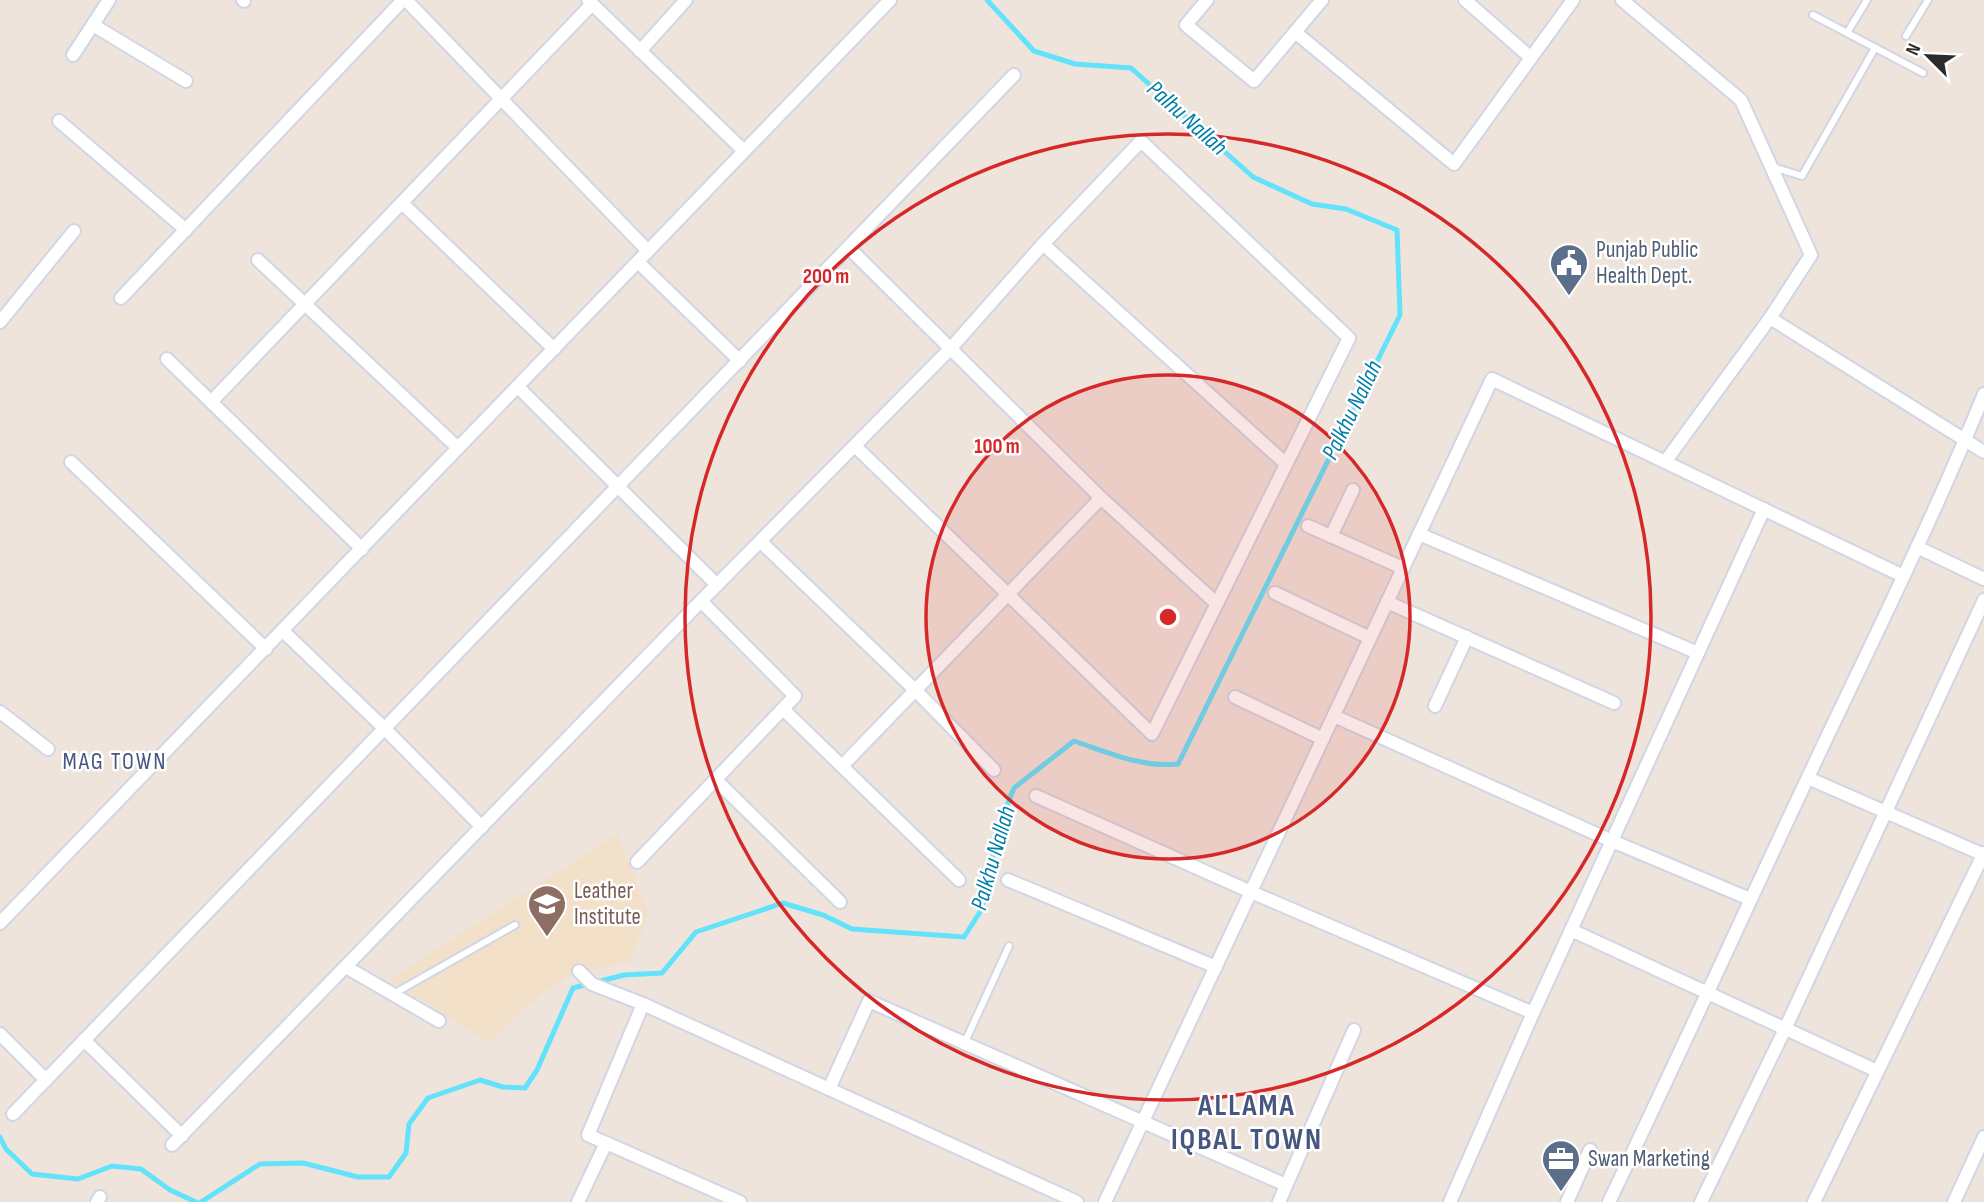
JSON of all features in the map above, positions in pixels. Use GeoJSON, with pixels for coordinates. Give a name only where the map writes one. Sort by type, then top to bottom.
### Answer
{"type":"FeatureCollection","features":[{"type":"Feature","properties":{"kind":"street"},"geometry":{"type":"LineString","coordinates":[[73,55],[109,0]]}},
{"type":"Feature","properties":{"kind":"street"},"geometry":{"type":"LineString","coordinates":[[121,298],[405,0],[648,251]]}},
{"type":"Feature","properties":{"kind":"street"},"geometry":{"type":"LineString","coordinates":[[640,51],[686,0]]}},
{"type":"Feature","properties":{"kind":"street"},"geometry":{"type":"LineString","coordinates":[[0,923],[890,0]]}},
{"type":"Feature","properties":{"kind":"street"},"geometry":{"type":"LineString","coordinates":[[1207,0],[1186,25],[1254,82],[1322,0]]}},
{"type":"Feature","properties":{"kind":"street"},"geometry":{"type":"LineString","coordinates":[[1465,0],[1531,58]]}},
{"type":"Feature","properties":{"kind":"street"},"geometry":{"type":"LineString","coordinates":[[1295,32],[1454,164],[1573,0]]}},
{"type":"Feature","properties":{"kind":"street"},"geometry":{"type":"LineString","coordinates":[[1622,0],[1741,100],[1811,255],[1770,318],[1665,462]]}},
{"type":"Feature","properties":{"kind":"street"},"geometry":{"type":"LineString","coordinates":[[211,402],[402,204],[590,2],[744,151]]}},
{"type":"Feature","properties":{"kind":"street"},"geometry":{"type":"LineString","coordinates":[[93,25],[186,81]]}},
{"type":"Feature","properties":{"kind":"street"},"geometry":{"type":"LineString","coordinates":[[13,1114],[1014,75]]}},
{"type":"Feature","properties":{"kind":"street"},"geometry":{"type":"LineString","coordinates":[[59,121],[186,230]]}},
{"type":"Feature","properties":{"kind":"street"},"geometry":{"type":"LineString","coordinates":[[172,1145],[716,585],[856,447],[951,348],[1042,244],[1141,141],[1349,338],[1152,734],[856,447]]}},
{"type":"Feature","properties":{"kind":"street"},"geometry":{"type":"LineString","coordinates":[[402,204],[554,349]]}},
{"type":"Feature","properties":{"kind":"street"},"geometry":{"type":"LineString","coordinates":[[0,322],[74,231]]}},
{"type":"Feature","properties":{"kind":"street"},"geometry":{"type":"LineString","coordinates":[[1042,244],[1286,464]]}},
{"type":"Feature","properties":{"kind":"street"},"geometry":{"type":"LineString","coordinates":[[849,248],[1101,498],[1216,603]]}},
{"type":"Feature","properties":{"kind":"street"},"geometry":{"type":"LineString","coordinates":[[258,260],[458,449]]}},
{"type":"Feature","properties":{"kind":"street"},"geometry":{"type":"LineString","coordinates":[[638,262],[740,361]]}},
{"type":"Feature","properties":{"kind":"street"},"geometry":{"type":"LineString","coordinates":[[1770,318],[1984,452]]}},
{"type":"Feature","properties":{"kind":"street"},"geometry":{"type":"LineString","coordinates":[[167,359],[362,549]]}},
{"type":"Feature","properties":{"kind":"street"},"geometry":{"type":"LineString","coordinates":[[1105,1202],[1492,379],[1903,576]]}},
{"type":"Feature","properties":{"kind":"street"},"geometry":{"type":"LineString","coordinates":[[518,387],[716,585]]}},
{"type":"Feature","properties":{"kind":"street"},"geometry":{"type":"LineString","coordinates":[[1609,1202],[1917,547],[1984,394]]}},
{"type":"Feature","properties":{"kind":"street"},"geometry":{"type":"LineString","coordinates":[[71,462],[266,649]]}},
{"type":"Feature","properties":{"kind":"street"},"geometry":{"type":"LineString","coordinates":[[1332,536],[1353,490]]}},
{"type":"Feature","properties":{"kind":"street"},"geometry":{"type":"LineString","coordinates":[[842,766],[1101,498]]}},
{"type":"Feature","properties":{"kind":"street"},"geometry":{"type":"LineString","coordinates":[[1450,1202],[1533,1013],[1764,509]]}},
{"type":"Feature","properties":{"kind":"street"},"geometry":{"type":"LineString","coordinates":[[1308,526],[1403,568]]}},
{"type":"Feature","properties":{"kind":"street"},"geometry":{"type":"LineString","coordinates":[[1419,534],[1698,653]]}},
{"type":"Feature","properties":{"kind":"street"},"geometry":{"type":"LineString","coordinates":[[761,542],[994,770]]}},
{"type":"Feature","properties":{"kind":"street"},"geometry":{"type":"LineString","coordinates":[[1917,547],[1984,579]]}},
{"type":"Feature","properties":{"kind":"street"},"geometry":{"type":"LineString","coordinates":[[1275,593],[1370,638]]}},
{"type":"Feature","properties":{"kind":"street"},"geometry":{"type":"LineString","coordinates":[[1701,1202],[1984,600]]}},
{"type":"Feature","properties":{"kind":"street"},"geometry":{"type":"LineString","coordinates":[[637,862],[795,696],[701,601]]}},
{"type":"Feature","properties":{"kind":"street"},"geometry":{"type":"LineString","coordinates":[[1387,601],[1614,703]]}},
{"type":"Feature","properties":{"kind":"street"},"geometry":{"type":"LineString","coordinates":[[283,631],[482,827]]}},
{"type":"Feature","properties":{"kind":"street"},"geometry":{"type":"LineString","coordinates":[[1435,706],[1467,637]]}},
{"type":"Feature","properties":{"kind":"street"},"geometry":{"type":"LineString","coordinates":[[1235,697],[1323,739]]}},
{"type":"Feature","properties":{"kind":"street"},"geometry":{"type":"LineString","coordinates":[[783,709],[960,880]]}},
{"type":"Feature","properties":{"kind":"street"},"geometry":{"type":"LineString","coordinates":[[0,712],[48,749]]}},
{"type":"Feature","properties":{"kind":"street"},"geometry":{"type":"LineString","coordinates":[[1334,716],[1612,841],[1751,900]]}},
{"type":"Feature","properties":{"kind":"street"},"geometry":{"type":"LineString","coordinates":[[1808,778],[1984,854],[1814,1202]]}},
{"type":"Feature","properties":{"kind":"street"},"geometry":{"type":"LineString","coordinates":[[716,780],[840,902]]}},
{"type":"Feature","properties":{"kind":"street"},"geometry":{"type":"LineString","coordinates":[[1036,796],[1533,1013]]}},
{"type":"Feature","properties":{"kind":"street"},"geometry":{"type":"LineString","coordinates":[[1008,880],[1216,967]]}},
{"type":"Feature","properties":{"kind":"street"},"geometry":{"type":"LineString","coordinates":[[1571,930],[1877,1071]]}},
{"type":"Feature","properties":{"kind":"street"},"geometry":{"type":"LineString","coordinates":[[346,967],[439,1021]]}},
{"type":"Feature","properties":{"kind":"street"},"geometry":{"type":"LineString","coordinates":[[579,971],[592,984],[643,1004],[1077,1202]]}},
{"type":"Feature","properties":{"kind":"street"},"geometry":{"type":"LineString","coordinates":[[829,1089],[869,1001],[1286,1185]]}},
{"type":"Feature","properties":{"kind":"street"},"geometry":{"type":"LineString","coordinates":[[643,1004],[588,1135],[711,1196],[740,1202]]}},
{"type":"Feature","properties":{"kind":"street"},"geometry":{"type":"LineString","coordinates":[[1279,1202],[1354,1030]]}},
{"type":"Feature","properties":{"kind":"street"},"geometry":{"type":"LineString","coordinates":[[0,1034],[46,1080]]}},
{"type":"Feature","properties":{"kind":"street"},"geometry":{"type":"LineString","coordinates":[[84,1040],[182,1136]]}},
{"type":"Feature","properties":{"kind":"street"},"geometry":{"type":"LineString","coordinates":[[1954,1202],[1984,1137]]}},
{"type":"Feature","properties":{"kind":"street"},"geometry":{"type":"LineString","coordinates":[[578,1202],[606,1143]]}},
{"type":"Feature","properties":{"kind":"street"},"geometry":{"type":"LineString","coordinates":[[1566,1202],[1590,1150]]}},
{"type":"Feature","properties":{"kind":"lane"},"geometry":{"type":"LineString","coordinates":[[1847,33],[1867,0]]}},
{"type":"Feature","properties":{"kind":"lane"},"geometry":{"type":"LineString","coordinates":[[1906,36],[1928,0]]}},
{"type":"Feature","properties":{"kind":"lane"},"geometry":{"type":"LineString","coordinates":[[1813,15],[1923,73]]}},
{"type":"Feature","properties":{"kind":"lane"},"geometry":{"type":"LineString","coordinates":[[1771,166],[1802,176],[1875,48]]}},
{"type":"Feature","properties":{"kind":"lane"},"geometry":{"type":"LineString","coordinates":[[393,994],[515,925]]}},
{"type":"Feature","properties":{"kind":"lane"},"geometry":{"type":"LineString","coordinates":[[964,1044],[1009,946]]}},
{"type":"Feature","properties":{"kind":"shaded area","name":"Leather Institute"},"geometry":{"type":"Polygon","coordinates":[[[617,834],[649,914],[629,962],[567,976],[524,1008],[490,1043],[389,980],[617,834]]]}},
{"type":"Feature","properties":{"kind":"waterway","name":"Palkhu Nallah"},"geometry":{"type":"LineString","coordinates":[[201,1202],[260,1164],[303,1163],[358,1177],[389,1177],[406,1153],[409,1124],[428,1098],[480,1080],[503,1087],[525,1088],[537,1070],[573,988],[624,975],[662,973],[696,932],[783,903],[823,915],[852,929],[964,937],[980,912],[989,884],[996,833],[1014,788],[1074,741],[1151,764],[1178,764],[1400,315],[1397,230],[1346,209],[1312,204],[1253,177],[1131,68],[1075,64],[1034,51],[987,0]]}},
{"type":"Feature","properties":{"kind":"waterway","name":"Palkhu Nallah"},"geometry":{"type":"LineString","coordinates":[[0,1137],[6,1149],[32,1174],[78,1179],[112,1166],[141,1169],[170,1190],[196,1202]]}},
{"type":"Feature","properties":{"kind":"place","name":"Punjab Public Health Dept."},"geometry":{"type":"Point","coordinates":[1569,297]}},
{"type":"Feature","properties":{"kind":"place","name":"Leather Institute"},"geometry":{"type":"Point","coordinates":[547,938]}},
{"type":"Feature","properties":{"kind":"place","name":"Swan Marketing"},"geometry":{"type":"Point","coordinates":[1561,1193]}},
{"type":"Feature","properties":{"kind":"district","name":"MAG TOWN"},"geometry":{"type":"Point","coordinates":[115,761]}},
{"type":"Feature","properties":{"kind":"district","name":"ALLAMA IQBAL TOWN"},"geometry":{"type":"Point","coordinates":[1247,1123]}},
{"type":"Feature","properties":{"kind":"water label","name":"Palhu Nallah"},"geometry":{"type":"Point","coordinates":[1187,118]}}]}
